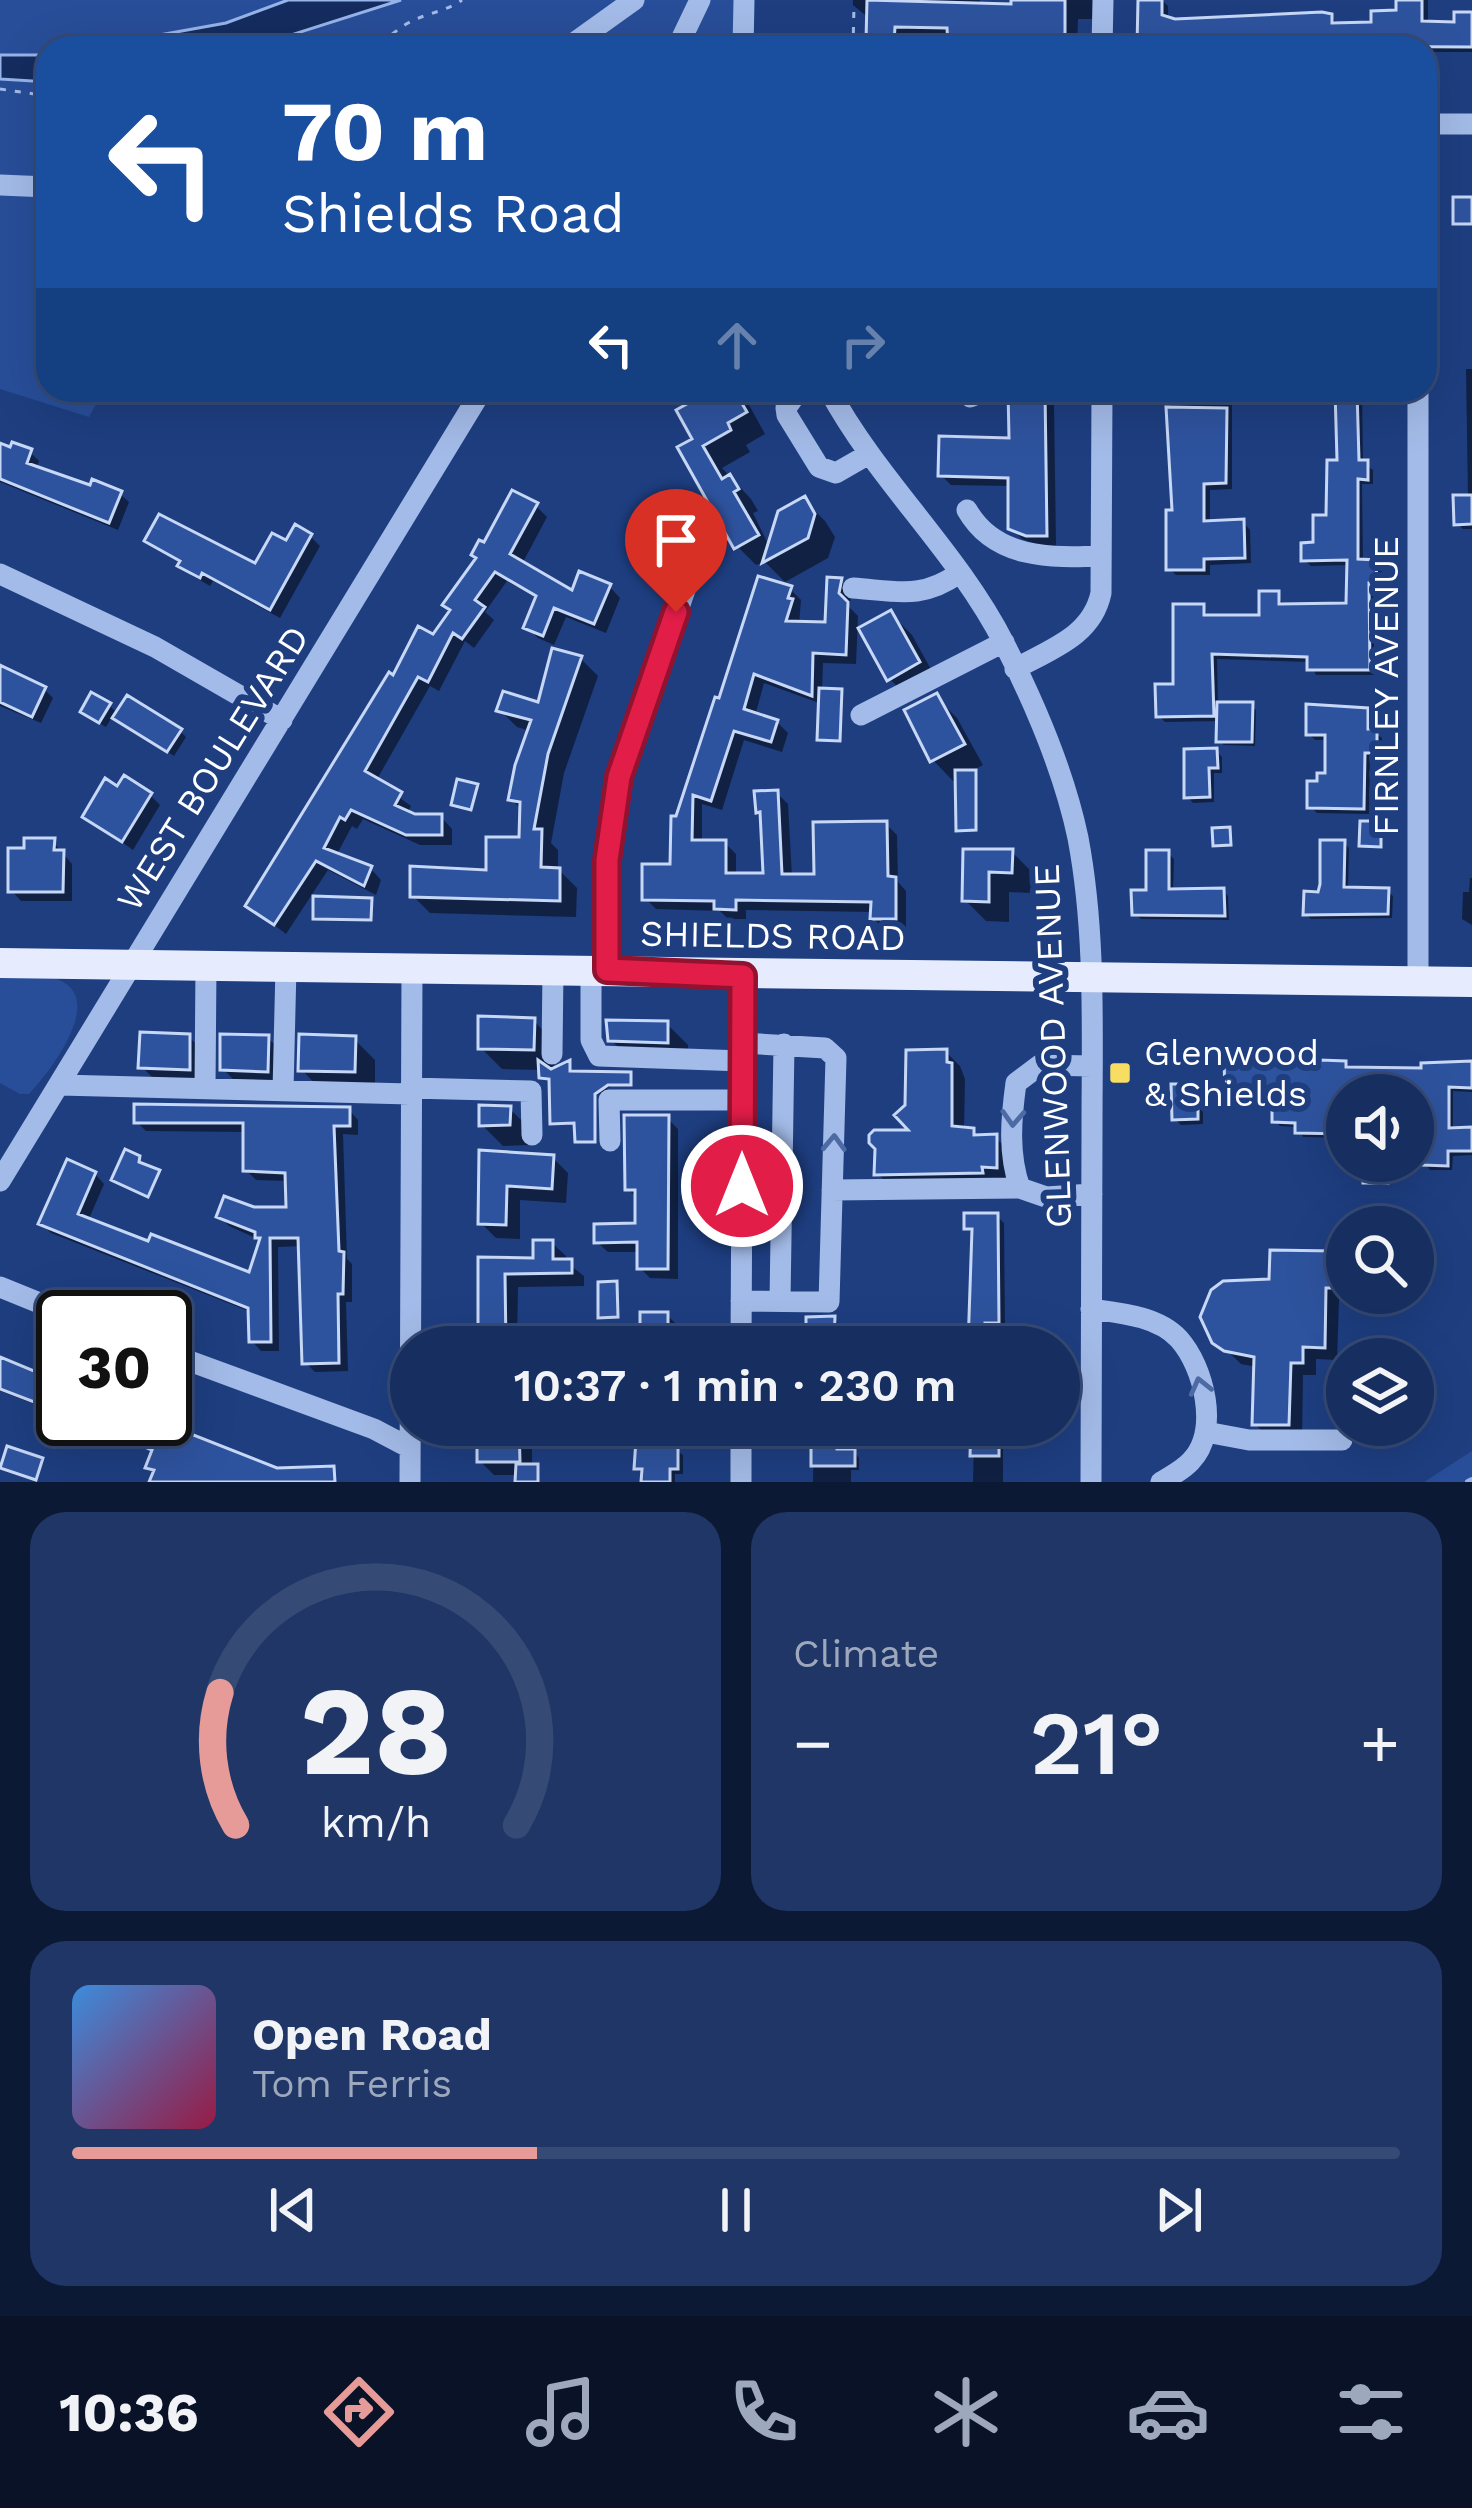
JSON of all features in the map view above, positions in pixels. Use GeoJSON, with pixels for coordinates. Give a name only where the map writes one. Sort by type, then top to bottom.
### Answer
{"type":"FeatureCollection","features":[{"type":"Feature","properties":{"kind":"main road","name":"SHIELDS ROAD"},"geometry":{"type":"LineString","coordinates":[[0,963],[1472,982]]}},
{"type":"Feature","properties":{"kind":"street"},"geometry":{"type":"LineString","coordinates":[[583,36],[634,0]]}},
{"type":"Feature","properties":{"kind":"street"},"geometry":{"type":"LineString","coordinates":[[683,36],[700,0]]}},
{"type":"Feature","properties":{"kind":"street"},"geometry":{"type":"LineString","coordinates":[[743,36],[744,0]]}},
{"type":"Feature","properties":{"kind":"street"},"geometry":{"type":"LineString","coordinates":[[1102,36],[1103,0]]}},
{"type":"Feature","properties":{"kind":"street"},"geometry":{"type":"LineString","coordinates":[[1437,124],[1472,124]]}},
{"type":"Feature","properties":{"kind":"street"},"geometry":{"type":"LineString","coordinates":[[0,185],[36,186]]}},
{"type":"Feature","properties":{"kind":"street","name":"WEST BOULEVARD"},"geometry":{"type":"LineString","coordinates":[[0,1181],[475,402]]}},
{"type":"Feature","properties":{"kind":"street"},"geometry":{"type":"LineString","coordinates":[[790,402],[787,415],[819,466],[836,473],[868,454]]}},
{"type":"Feature","properties":{"kind":"street","name":"GLENWOOD AVENUE"},"geometry":{"type":"LineString","coordinates":[[836,402],[868,454],[959,573],[1004,642],[1059,768],[1077,836],[1088,902],[1092,1066],[1091,1482]]}},
{"type":"Feature","properties":{"kind":"street"},"geometry":{"type":"LineString","coordinates":[[1015,669],[1089,624],[1101,593],[1102,402]]}},
{"type":"Feature","properties":{"kind":"street","name":"FIRNLEY AVENUE"},"geometry":{"type":"LineString","coordinates":[[1418,402],[1418,982]]}},
{"type":"Feature","properties":{"kind":"street"},"geometry":{"type":"LineString","coordinates":[[967,510],[977,527],[1016,552],[1101,556]]}},
{"type":"Feature","properties":{"kind":"street"},"geometry":{"type":"LineString","coordinates":[[691,573],[619,777],[591,1040],[599,1056],[640,1060],[784,1044],[825,1048],[836,1058],[829,1302],[741,1301]]}},
{"type":"Feature","properties":{"kind":"street"},"geometry":{"type":"LineString","coordinates":[[853,588],[920,593],[938,588],[959,573]]}},
{"type":"Feature","properties":{"kind":"street"},"geometry":{"type":"LineString","coordinates":[[0,574],[155,647],[282,720]]}},
{"type":"Feature","properties":{"kind":"street"},"geometry":{"type":"LineString","coordinates":[[862,715],[1004,642]]}},
{"type":"Feature","properties":{"kind":"street"},"geometry":{"type":"LineString","coordinates":[[205,1089],[206,966]]}},
{"type":"Feature","properties":{"kind":"street"},"geometry":{"type":"LineString","coordinates":[[284,1091],[286,968]]}},
{"type":"Feature","properties":{"kind":"street"},"geometry":{"type":"LineString","coordinates":[[410,1482],[412,970]]}},
{"type":"Feature","properties":{"kind":"street"},"geometry":{"type":"LineString","coordinates":[[552,1054],[553,970]]}},
{"type":"Feature","properties":{"kind":"street"},"geometry":{"type":"LineString","coordinates":[[741,1326],[743,976]]}},
{"type":"Feature","properties":{"kind":"street"},"geometry":{"type":"LineString","coordinates":[[781,1301],[784,1044]]}},
{"type":"Feature","properties":{"kind":"street"},"geometry":{"type":"LineString","coordinates":[[1020,1188],[1013,1166],[1016,1083],[1040,1065],[1092,1066]]}},
{"type":"Feature","properties":{"kind":"street"},"geometry":{"type":"LineString","coordinates":[[59,1085],[531,1091],[532,1135]]}},
{"type":"Feature","properties":{"kind":"street"},"geometry":{"type":"LineString","coordinates":[[610,1141],[609,1100],[742,1100]]}},
{"type":"Feature","properties":{"kind":"street"},"geometry":{"type":"LineString","coordinates":[[832,1190],[1020,1188],[1046,1197],[1092,1194]]}},
{"type":"Feature","properties":{"kind":"street"},"geometry":{"type":"LineString","coordinates":[[0,1287],[36,1302]]}},
{"type":"Feature","properties":{"kind":"street"},"geometry":{"type":"LineString","coordinates":[[1091,1309],[1158,1324],[1178,1338],[1194,1363],[1204,1396],[1206,1432],[1195,1458],[1161,1482]]}},
{"type":"Feature","properties":{"kind":"street"},"geometry":{"type":"LineString","coordinates":[[192,1362],[374,1429],[410,1448]]}},
{"type":"Feature","properties":{"kind":"street"},"geometry":{"type":"LineString","coordinates":[[1206,1432],[1249,1440],[1326,1439]]}},
{"type":"Feature","properties":{"kind":"street"},"geometry":{"type":"LineString","coordinates":[[740,1446],[740,1482]]}},
{"type":"Feature","properties":{"kind":"path"},"geometry":{"type":"LineString","coordinates":[[391,36],[410,22],[445,12],[462,0]]}},
{"type":"Feature","properties":{"kind":"path"},"geometry":{"type":"LineString","coordinates":[[853,36],[854,6]]}},
{"type":"Feature","properties":{"kind":"path"},"geometry":{"type":"LineString","coordinates":[[0,89],[36,94]]}},
{"type":"Feature","properties":{"kind":"shaded area"},"geometry":{"type":"Polygon","coordinates":[[[0,0],[744,0],[743,36],[36,36],[36,400],[0,389],[0,0]]]}},
{"type":"Feature","properties":{"kind":"shaded area"},"geometry":{"type":"Polygon","coordinates":[[[288,0],[401,0],[288,36],[154,36],[226,23],[288,0]]]}},
{"type":"Feature","properties":{"kind":"shaded area"},"geometry":{"type":"Polygon","coordinates":[[[0,55],[36,55],[36,81],[0,79],[0,55]]]}},
{"type":"Feature","properties":{"kind":"shaded area"},"geometry":{"type":"Polygon","coordinates":[[[41,402],[97,402],[89,417],[41,402]]]}},
{"type":"Feature","properties":{"kind":"shaded area"},"geometry":{"type":"Polygon","coordinates":[[[0,977],[59,980],[72,989],[77,1003],[70,1036],[29,1094],[0,1083],[0,977]]]}},
{"type":"Feature","properties":{"kind":"shaded area"},"geometry":{"type":"Polygon","coordinates":[[[1472,1451],[1472,1482],[1424,1482],[1472,1451]]]}},
{"type":"Feature","properties":{"kind":"building"},"geometry":{"type":"Polygon","coordinates":[[[867,0],[1011,4],[1011,0],[1065,0],[1065,36],[947,36],[947,28],[895,27],[894,36],[866,36],[867,0]]]}},
{"type":"Feature","properties":{"kind":"building"},"geometry":{"type":"Polygon","coordinates":[[[1138,0],[1162,0],[1162,15],[1175,19],[1322,12],[1332,14],[1332,23],[1371,22],[1371,11],[1396,10],[1396,0],[1422,0],[1422,21],[1454,22],[1454,12],[1472,12],[1472,47],[1437,47],[1437,36],[1137,36],[1138,0]]]}},
{"type":"Feature","properties":{"kind":"building"},"geometry":{"type":"Polygon","coordinates":[[[1453,197],[1472,197],[1472,224],[1453,224],[1453,197]]]}},
{"type":"Feature","properties":{"kind":"building"},"geometry":{"type":"Polygon","coordinates":[[[690,402],[741,402],[747,412],[728,423],[731,430],[703,446],[722,479],[730,474],[739,489],[734,492],[759,535],[734,549],[677,447],[692,439],[676,410],[690,402]]]}},
{"type":"Feature","properties":{"kind":"building"},"geometry":{"type":"Polygon","coordinates":[[[1008,402],[1045,402],[1047,536],[1026,536],[1008,529],[1008,478],[938,476],[939,436],[1009,438],[1008,402]]]}},
{"type":"Feature","properties":{"kind":"building"},"geometry":{"type":"Polygon","coordinates":[[[1335,402],[1357,402],[1359,460],[1368,460],[1368,480],[1358,479],[1358,559],[1377,560],[1376,583],[1369,583],[1370,670],[1307,670],[1307,657],[1212,654],[1214,716],[1156,717],[1155,684],[1173,684],[1173,604],[1204,604],[1204,615],[1259,615],[1259,591],[1279,591],[1279,604],[1346,603],[1347,560],[1301,561],[1301,543],[1313,542],[1313,515],[1326,515],[1327,460],[1337,460],[1335,402]]]}},
{"type":"Feature","properties":{"kind":"building"},"geometry":{"type":"Polygon","coordinates":[[[1166,407],[1227,408],[1226,483],[1204,484],[1204,521],[1244,519],[1245,558],[1204,559],[1204,570],[1166,570],[1166,510],[1172,510],[1166,407]]]}},
{"type":"Feature","properties":{"kind":"building"},"geometry":{"type":"Polygon","coordinates":[[[12,442],[32,449],[27,463],[122,491],[109,523],[0,479],[0,443],[10,447],[12,442]]]}},
{"type":"Feature","properties":{"kind":"building"},"geometry":{"type":"Polygon","coordinates":[[[512,490],[538,503],[510,554],[572,590],[579,571],[611,584],[594,624],[554,608],[543,636],[523,628],[536,596],[495,572],[475,600],[485,607],[462,639],[453,633],[428,682],[418,677],[365,771],[402,792],[395,805],[415,814],[442,814],[442,835],[406,835],[351,810],[345,820],[340,817],[324,848],[372,866],[364,886],[316,861],[274,925],[245,906],[389,672],[393,675],[418,626],[433,634],[450,610],[442,605],[476,558],[471,555],[479,540],[484,542],[512,490]]]}},
{"type":"Feature","properties":{"kind":"building"},"geometry":{"type":"Polygon","coordinates":[[[1453,495],[1472,495],[1472,524],[1454,525],[1453,495]]]}},
{"type":"Feature","properties":{"kind":"building"},"geometry":{"type":"Polygon","coordinates":[[[805,496],[815,514],[808,538],[762,563],[778,511],[805,496]]]}},
{"type":"Feature","properties":{"kind":"building"},"geometry":{"type":"Polygon","coordinates":[[[159,514],[255,563],[272,533],[286,540],[295,524],[312,534],[270,610],[202,573],[200,578],[177,566],[180,561],[144,541],[159,514]]]}},
{"type":"Feature","properties":{"kind":"building"},"geometry":{"type":"Polygon","coordinates":[[[758,576],[792,586],[786,621],[825,622],[827,577],[842,578],[839,593],[848,602],[846,655],[813,653],[812,696],[754,674],[744,709],[778,720],[771,742],[734,731],[711,801],[693,795],[692,840],[726,840],[726,873],[763,873],[760,812],[756,813],[754,791],[778,790],[782,874],[814,874],[813,822],[887,821],[888,876],[896,877],[896,919],[870,919],[871,902],[736,900],[736,910],[714,909],[714,901],[642,900],[642,864],[670,864],[671,816],[676,816],[715,697],[719,698],[758,576]]]}},
{"type":"Feature","properties":{"kind":"building"},"geometry":{"type":"Polygon","coordinates":[[[891,610],[920,662],[887,681],[858,628],[891,610]]]}},
{"type":"Feature","properties":{"kind":"building"},"geometry":{"type":"Polygon","coordinates":[[[552,648],[582,656],[548,754],[534,829],[542,829],[541,867],[560,868],[560,901],[410,897],[410,866],[486,870],[486,837],[519,837],[520,802],[508,800],[531,720],[496,711],[503,691],[538,702],[552,648]]]}},
{"type":"Feature","properties":{"kind":"building"},"geometry":{"type":"Polygon","coordinates":[[[0,665],[46,687],[32,717],[0,702],[0,665]]]}},
{"type":"Feature","properties":{"kind":"building"},"geometry":{"type":"Polygon","coordinates":[[[819,688],[842,689],[840,741],[817,740],[819,688]]]}},
{"type":"Feature","properties":{"kind":"building"},"geometry":{"type":"Polygon","coordinates":[[[91,692],[111,703],[99,723],[80,712],[91,692]]]}},
{"type":"Feature","properties":{"kind":"building"},"geometry":{"type":"Polygon","coordinates":[[[937,693],[965,744],[930,762],[904,710],[937,693]]]}},
{"type":"Feature","properties":{"kind":"building"},"geometry":{"type":"Polygon","coordinates":[[[127,695],[182,729],[167,752],[112,718],[127,695]]]}},
{"type":"Feature","properties":{"kind":"building"},"geometry":{"type":"Polygon","coordinates":[[[1217,702],[1253,702],[1252,742],[1216,742],[1217,702]]]}},
{"type":"Feature","properties":{"kind":"building"},"geometry":{"type":"Polygon","coordinates":[[[1306,704],[1368,708],[1368,729],[1377,729],[1377,753],[1365,753],[1364,809],[1307,808],[1307,781],[1317,781],[1317,773],[1325,773],[1325,735],[1306,735],[1306,704]]]}},
{"type":"Feature","properties":{"kind":"building"},"geometry":{"type":"Polygon","coordinates":[[[1217,748],[1218,768],[1209,768],[1210,797],[1184,798],[1184,749],[1217,748]]]}},
{"type":"Feature","properties":{"kind":"building"},"geometry":{"type":"Polygon","coordinates":[[[955,770],[976,770],[976,830],[956,831],[955,770]]]}},
{"type":"Feature","properties":{"kind":"building"},"geometry":{"type":"Polygon","coordinates":[[[124,775],[152,793],[122,842],[82,817],[105,778],[117,786],[124,775]]]}},
{"type":"Feature","properties":{"kind":"building"},"geometry":{"type":"Polygon","coordinates":[[[457,779],[478,784],[471,810],[451,805],[457,779]]]}},
{"type":"Feature","properties":{"kind":"building"},"geometry":{"type":"Polygon","coordinates":[[[1360,821],[1381,821],[1381,847],[1359,846],[1360,821]]]}},
{"type":"Feature","properties":{"kind":"building"},"geometry":{"type":"Polygon","coordinates":[[[1230,827],[1231,845],[1213,846],[1212,828],[1230,827]]]}},
{"type":"Feature","properties":{"kind":"building"},"geometry":{"type":"Polygon","coordinates":[[[24,838],[55,838],[54,850],[64,850],[63,892],[8,892],[8,848],[24,848],[24,838]]]}},
{"type":"Feature","properties":{"kind":"building"},"geometry":{"type":"Polygon","coordinates":[[[1320,840],[1345,840],[1344,887],[1389,888],[1388,914],[1303,915],[1304,891],[1318,892],[1320,884],[1320,840]]]}},
{"type":"Feature","properties":{"kind":"building"},"geometry":{"type":"Polygon","coordinates":[[[963,849],[1013,849],[1012,873],[989,872],[989,902],[962,901],[963,849]]]}},
{"type":"Feature","properties":{"kind":"building"},"geometry":{"type":"Polygon","coordinates":[[[1146,850],[1169,850],[1169,889],[1224,888],[1225,916],[1132,915],[1131,890],[1146,890],[1146,850]]]}},
{"type":"Feature","properties":{"kind":"building"},"geometry":{"type":"Polygon","coordinates":[[[313,896],[372,898],[371,920],[313,919],[313,896]]]}},
{"type":"Feature","properties":{"kind":"building"},"geometry":{"type":"Polygon","coordinates":[[[478,1016],[535,1018],[534,1050],[478,1049],[478,1016]]]}},
{"type":"Feature","properties":{"kind":"building"},"geometry":{"type":"Polygon","coordinates":[[[606,1020],[668,1021],[668,1043],[608,1041],[606,1020]]]}},
{"type":"Feature","properties":{"kind":"building"},"geometry":{"type":"Polygon","coordinates":[[[140,1032],[190,1034],[190,1070],[138,1068],[140,1032]]]}},
{"type":"Feature","properties":{"kind":"building"},"geometry":{"type":"Polygon","coordinates":[[[220,1034],[269,1035],[268,1072],[220,1070],[220,1034]]]}},
{"type":"Feature","properties":{"kind":"building"},"geometry":{"type":"Polygon","coordinates":[[[299,1034],[356,1036],[355,1072],[298,1071],[299,1034]]]}},
{"type":"Feature","properties":{"kind":"building"},"geometry":{"type":"Polygon","coordinates":[[[947,1049],[947,1062],[952,1063],[952,1126],[974,1128],[974,1135],[997,1134],[997,1168],[982,1167],[983,1173],[874,1175],[875,1149],[869,1135],[874,1130],[908,1130],[894,1115],[905,1105],[906,1050],[947,1049]]]}},
{"type":"Feature","properties":{"kind":"building"},"geometry":{"type":"Polygon","coordinates":[[[538,1060],[551,1069],[570,1060],[570,1071],[631,1072],[631,1085],[608,1085],[595,1094],[595,1142],[575,1142],[574,1123],[550,1124],[549,1079],[539,1078],[538,1060]]]}},
{"type":"Feature","properties":{"kind":"building"},"geometry":{"type":"Polygon","coordinates":[[[1224,1060],[1346,1061],[1346,1067],[1421,1068],[1421,1063],[1472,1061],[1472,1088],[1449,1087],[1449,1128],[1472,1127],[1472,1151],[1448,1151],[1448,1166],[1434,1165],[1434,1074],[1326,1074],[1326,1134],[1295,1133],[1295,1123],[1272,1122],[1272,1094],[1225,1095],[1224,1060]]]}},
{"type":"Feature","properties":{"kind":"building"},"geometry":{"type":"Polygon","coordinates":[[[1171,1084],[1188,1084],[1188,1092],[1198,1092],[1198,1119],[1172,1120],[1171,1084]]]}},
{"type":"Feature","properties":{"kind":"building"},"geometry":{"type":"Polygon","coordinates":[[[134,1104],[350,1107],[350,1126],[334,1126],[339,1251],[344,1252],[343,1294],[338,1294],[339,1363],[302,1364],[298,1238],[270,1238],[271,1342],[249,1342],[248,1308],[38,1224],[67,1159],[96,1172],[78,1214],[148,1241],[151,1234],[249,1272],[260,1238],[216,1217],[224,1196],[254,1207],[286,1207],[285,1173],[243,1171],[243,1123],[134,1123],[134,1104]]]}},
{"type":"Feature","properties":{"kind":"building"},"geometry":{"type":"Polygon","coordinates":[[[479,1105],[511,1106],[510,1125],[479,1126],[479,1105]]]}},
{"type":"Feature","properties":{"kind":"building"},"geometry":{"type":"Polygon","coordinates":[[[624,1115],[669,1115],[668,1269],[637,1269],[637,1242],[594,1243],[594,1224],[635,1223],[635,1190],[625,1190],[624,1115]]]}},
{"type":"Feature","properties":{"kind":"building"},"geometry":{"type":"Polygon","coordinates":[[[125,1149],[140,1156],[139,1162],[160,1170],[148,1197],[111,1180],[125,1149]]]}},
{"type":"Feature","properties":{"kind":"building"},"geometry":{"type":"Polygon","coordinates":[[[479,1150],[554,1155],[552,1189],[507,1186],[506,1225],[478,1224],[479,1150]]]}},
{"type":"Feature","properties":{"kind":"building"},"geometry":{"type":"Polygon","coordinates":[[[964,1213],[998,1213],[999,1323],[969,1326],[972,1229],[964,1229],[964,1213]]]}},
{"type":"Feature","properties":{"kind":"building"},"geometry":{"type":"Polygon","coordinates":[[[533,1240],[553,1240],[553,1259],[572,1259],[572,1273],[505,1274],[506,1326],[478,1326],[478,1257],[533,1258],[533,1240]]]}},
{"type":"Feature","properties":{"kind":"building"},"geometry":{"type":"Polygon","coordinates":[[[1270,1250],[1326,1251],[1325,1348],[1303,1347],[1303,1363],[1291,1363],[1289,1425],[1252,1425],[1254,1357],[1224,1351],[1212,1343],[1200,1317],[1211,1290],[1223,1281],[1269,1279],[1270,1250]]]}},
{"type":"Feature","properties":{"kind":"building"},"geometry":{"type":"Polygon","coordinates":[[[617,1281],[618,1317],[598,1318],[598,1282],[617,1281]]]}},
{"type":"Feature","properties":{"kind":"building"},"geometry":{"type":"Polygon","coordinates":[[[640,1312],[668,1312],[668,1326],[640,1326],[640,1312]]]}},
{"type":"Feature","properties":{"kind":"building"},"geometry":{"type":"Polygon","coordinates":[[[835,1316],[835,1326],[806,1326],[806,1317],[835,1316]]]}},
{"type":"Feature","properties":{"kind":"building"},"geometry":{"type":"Polygon","coordinates":[[[0,1357],[36,1372],[36,1403],[0,1389],[0,1357]]]}},
{"type":"Feature","properties":{"kind":"building"},"geometry":{"type":"Polygon","coordinates":[[[192,1434],[277,1468],[334,1466],[335,1482],[149,1482],[154,1470],[145,1468],[152,1450],[143,1446],[192,1446],[192,1434]]]}},
{"type":"Feature","properties":{"kind":"building"},"geometry":{"type":"Polygon","coordinates":[[[7,1446],[43,1458],[36,1480],[0,1468],[7,1446]]]}},
{"type":"Feature","properties":{"kind":"building"},"geometry":{"type":"Polygon","coordinates":[[[477,1446],[520,1446],[520,1462],[477,1462],[477,1446]]]}},
{"type":"Feature","properties":{"kind":"building"},"geometry":{"type":"Polygon","coordinates":[[[636,1446],[678,1446],[678,1469],[670,1469],[670,1482],[641,1482],[642,1469],[634,1469],[636,1446]]]}},
{"type":"Feature","properties":{"kind":"building"},"geometry":{"type":"Polygon","coordinates":[[[811,1446],[855,1449],[855,1466],[811,1466],[811,1446]]]}},
{"type":"Feature","properties":{"kind":"building"},"geometry":{"type":"Polygon","coordinates":[[[970,1446],[999,1446],[999,1456],[970,1456],[970,1446]]]}},
{"type":"Feature","properties":{"kind":"building"},"geometry":{"type":"Polygon","coordinates":[[[516,1464],[538,1464],[538,1482],[515,1482],[516,1464]]]}},
{"type":"Feature","properties":{"kind":"waterway"},"geometry":{"type":"LineString","coordinates":[[1468,1482],[1472,1480]]}},
{"type":"Feature","properties":{"kind":"place","name":"Glenwood & Shields"},"geometry":{"type":"Point","coordinates":[1120,1073]}},
{"type":"Feature","properties":{"kind":"route"},"geometry":{"type":"LineString","coordinates":[[676,612],[619,777],[607,860],[607,970],[743,976],[742,1186]]}}]}
